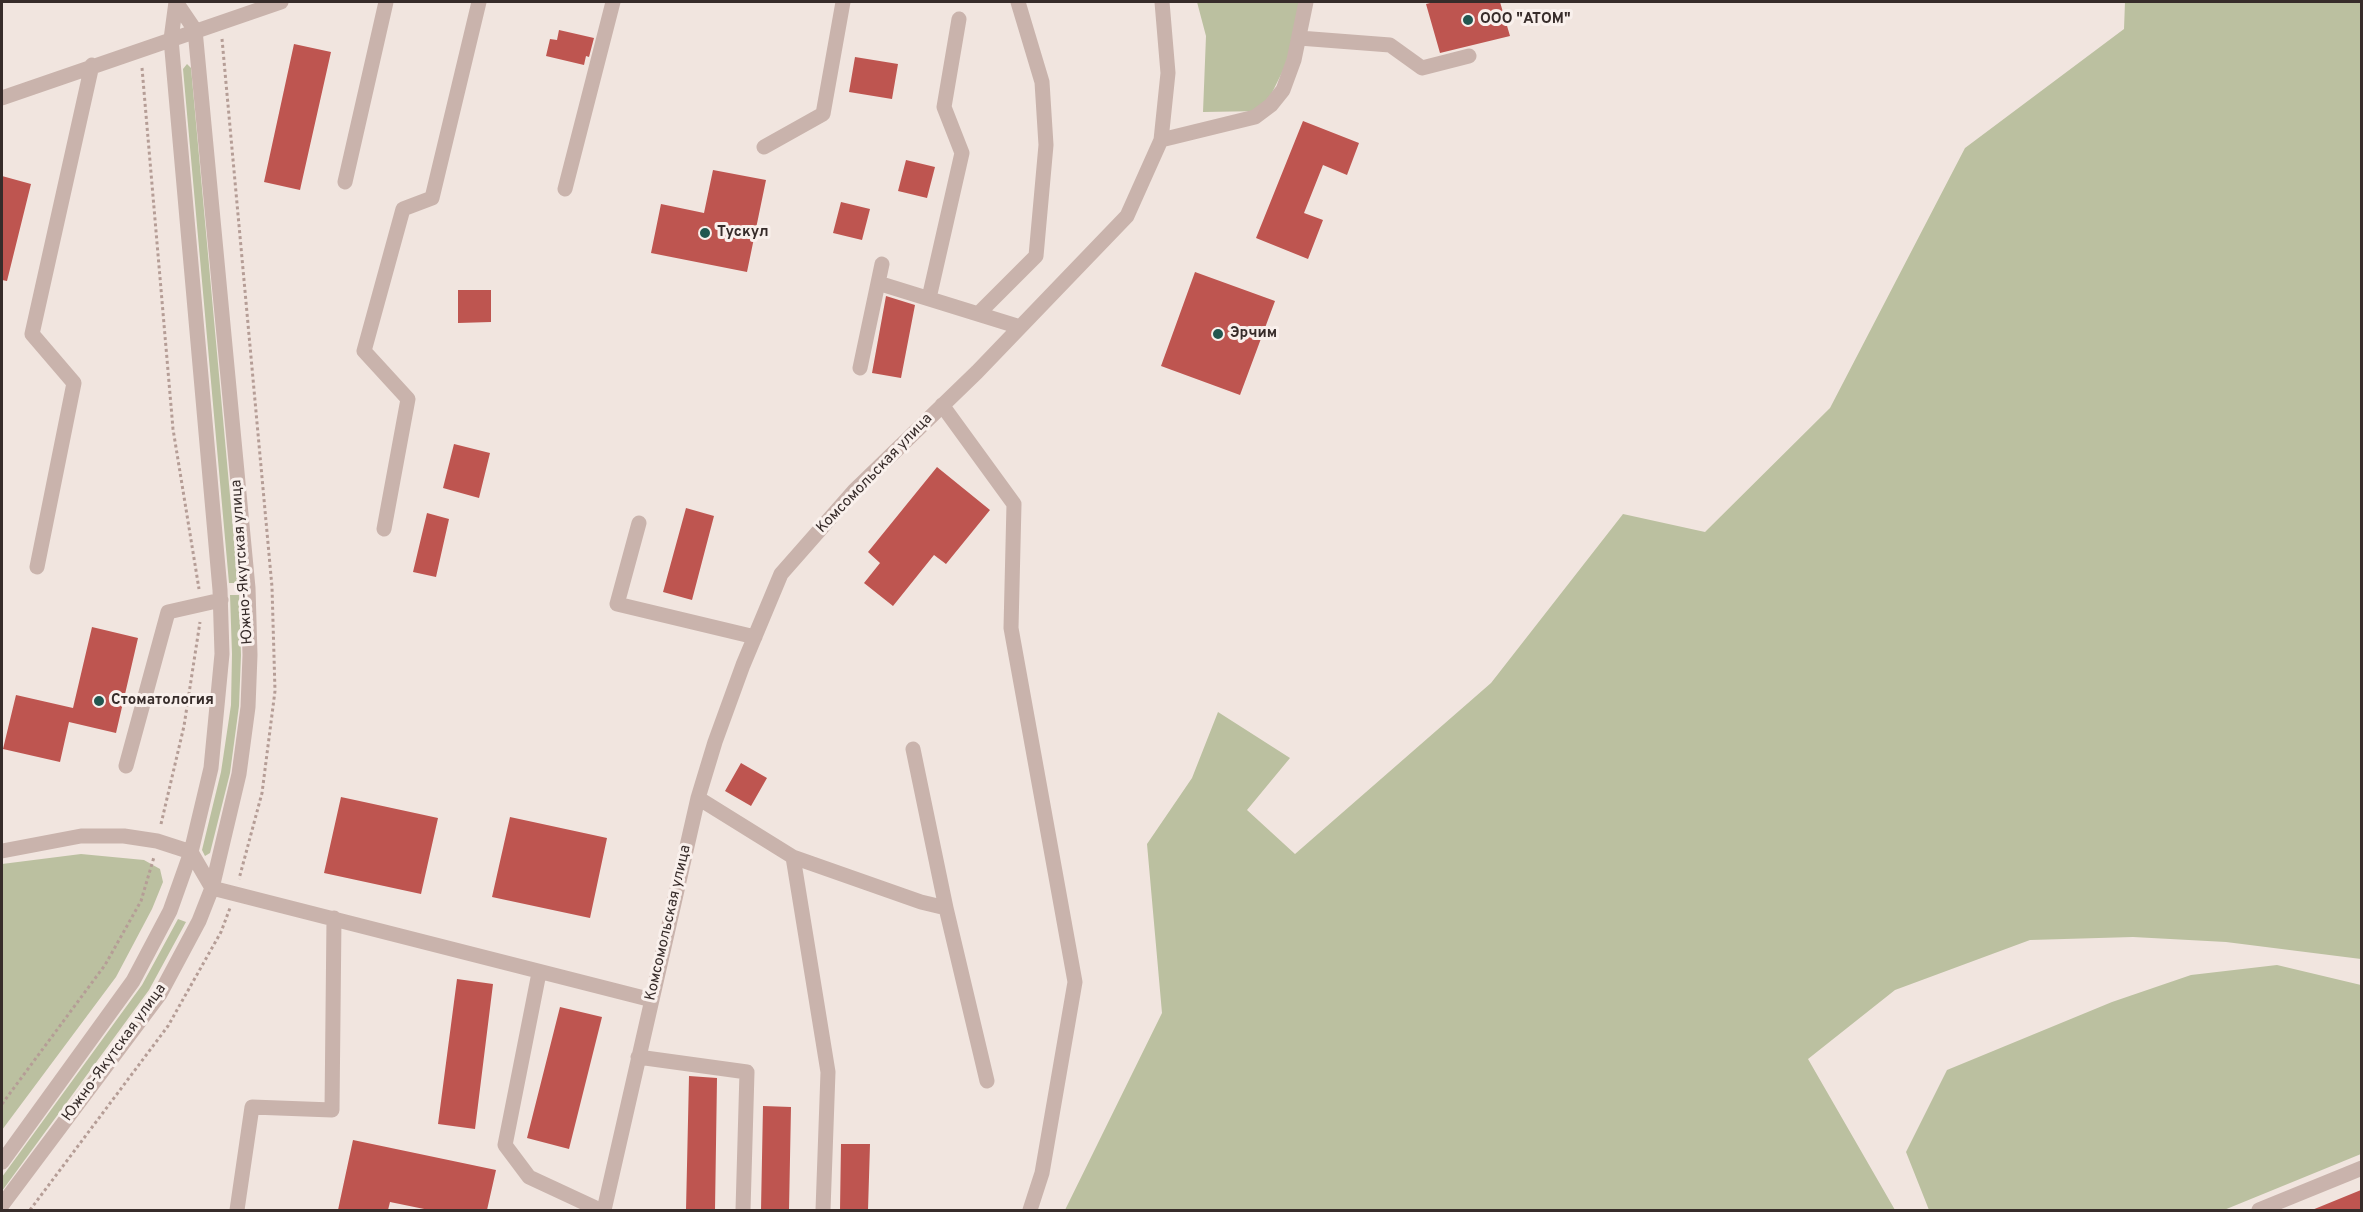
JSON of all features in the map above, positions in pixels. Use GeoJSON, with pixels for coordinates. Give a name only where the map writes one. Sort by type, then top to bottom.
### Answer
{"type":"FeatureCollection","features":[{"type":"Feature","properties":{"kind":"street","name":"Южно-Якутская улица"},"geometry":{"type":"LineString","coordinates":[[2,1205],[160,994],[199,921],[212,888],[238,774],[248,707],[250,655],[248,588],[195,30],[176,2]]}},
{"type":"Feature","properties":{"kind":"street","name":"Южно-Якутская улица"},"geometry":{"type":"LineString","coordinates":[[2,1162],[132,981],[170,911],[191,852],[211,768],[222,654],[220,600],[171,39],[176,2]]}},
{"type":"Feature","properties":{"kind":"street"},"geometry":{"type":"LineString","coordinates":[[2,98],[92,65],[281,2]]}},
{"type":"Feature","properties":{"kind":"street"},"geometry":{"type":"LineString","coordinates":[[345,182],[386,2]]}},
{"type":"Feature","properties":{"kind":"street"},"geometry":{"type":"LineString","coordinates":[[384,529],[408,399],[364,351],[403,209],[432,198],[479,2]]}},
{"type":"Feature","properties":{"kind":"street"},"geometry":{"type":"LineString","coordinates":[[565,189],[613,2]]}},
{"type":"Feature","properties":{"kind":"street"},"geometry":{"type":"LineString","coordinates":[[764,147],[823,114],[843,2]]}},
{"type":"Feature","properties":{"kind":"street"},"geometry":{"type":"LineString","coordinates":[[978,314],[1036,256],[1046,145],[1042,82],[1018,2]]}},
{"type":"Feature","properties":{"kind":"street","name":"Комсомольская улица"},"geometry":{"type":"LineString","coordinates":[[602,1210],[698,798],[715,742],[743,665],[781,574],[854,491],[1020,327],[1127,216],[1161,140],[1168,73],[1162,2]]}},
{"type":"Feature","properties":{"kind":"street"},"geometry":{"type":"LineString","coordinates":[[1161,140],[1256,117],[1271,105],[1283,90],[1299,38],[1306,2]]}},
{"type":"Feature","properties":{"kind":"street"},"geometry":{"type":"LineString","coordinates":[[929,298],[962,153],[944,107],[959,19]]}},
{"type":"Feature","properties":{"kind":"street"},"geometry":{"type":"LineString","coordinates":[[1299,38],[1390,45],[1422,68],[1469,56]]}},
{"type":"Feature","properties":{"kind":"street"},"geometry":{"type":"LineString","coordinates":[[37,567],[74,383],[32,334],[92,65]]}},
{"type":"Feature","properties":{"kind":"street"},"geometry":{"type":"LineString","coordinates":[[860,368],[882,264]]}},
{"type":"Feature","properties":{"kind":"street"},"geometry":{"type":"LineString","coordinates":[[879,283],[1020,327]]}},
{"type":"Feature","properties":{"kind":"street"},"geometry":{"type":"LineString","coordinates":[[942,405],[1014,504],[1011,628],[1075,982],[1042,1173],[1030,1210]]}},
{"type":"Feature","properties":{"kind":"street"},"geometry":{"type":"LineString","coordinates":[[639,524],[617,604],[755,637]]}},
{"type":"Feature","properties":{"kind":"street"},"geometry":{"type":"LineString","coordinates":[[126,766],[168,612],[220,600]]}},
{"type":"Feature","properties":{"kind":"street"},"geometry":{"type":"LineString","coordinates":[[913,749],[946,908],[987,1081]]}},
{"type":"Feature","properties":{"kind":"street"},"geometry":{"type":"LineString","coordinates":[[698,798],[793,857],[921,902],[946,908]]}},
{"type":"Feature","properties":{"kind":"street"},"geometry":{"type":"LineString","coordinates":[[2,851],[81,836],[124,836],[157,841],[191,852],[212,888],[652,1000]]}},
{"type":"Feature","properties":{"kind":"street"},"geometry":{"type":"LineString","coordinates":[[793,857],[828,1072],[823,1210]]}},
{"type":"Feature","properties":{"kind":"street"},"geometry":{"type":"LineString","coordinates":[[237,1210],[252,1107],[332,1110],[334,918]]}},
{"type":"Feature","properties":{"kind":"street"},"geometry":{"type":"LineString","coordinates":[[539,973],[505,1145],[529,1177],[602,1210]]}},
{"type":"Feature","properties":{"kind":"street"},"geometry":{"type":"LineString","coordinates":[[638,1057],[747,1072],[743,1210]]}},
{"type":"Feature","properties":{"kind":"street"},"geometry":{"type":"LineString","coordinates":[[2259,1210],[2361,1168]]}},
{"type":"Feature","properties":{"kind":"path"},"geometry":{"type":"LineString","coordinates":[[2,1104],[105,965],[141,901],[183,726],[202,612],[172,429],[140,49]]}},
{"type":"Feature","properties":{"kind":"green space"},"geometry":{"type":"Polygon","coordinates":[[[1197,2],[1306,2],[1299,38],[1263,111],[1203,112],[1206,36],[1197,2]]]}},
{"type":"Feature","properties":{"kind":"green space"},"geometry":{"type":"Polygon","coordinates":[[[2125,2],[2361,2],[2361,959],[2226,942],[2133,937],[2030,940],[1895,990],[1808,1059],[1895,1210],[1065,1210],[1162,1013],[1147,844],[1192,778],[1218,712],[1290,758],[1247,810],[1295,854],[1491,683],[1623,514],[1705,532],[1830,408],[1965,148],[2124,29],[2125,2]]]}},
{"type":"Feature","properties":{"kind":"green space"},"geometry":{"type":"Polygon","coordinates":[[[187,64],[191,68],[238,583],[229,583],[183,69],[187,64]]]}},
{"type":"Feature","properties":{"kind":"green space"},"geometry":{"type":"Polygon","coordinates":[[[230,595],[239,595],[241,655],[239,706],[230,773],[210,853],[205,856],[202,850],[221,772],[231,705],[230,595]]]}},
{"type":"Feature","properties":{"kind":"green space"},"geometry":{"type":"Polygon","coordinates":[[[81,854],[144,860],[160,869],[163,882],[152,909],[116,977],[2,1130],[2,864],[81,854]]]}},
{"type":"Feature","properties":{"kind":"green space"},"geometry":{"type":"Polygon","coordinates":[[[178,919],[186,922],[149,990],[2,1191],[2,1177],[142,985],[178,919]]]}},
{"type":"Feature","properties":{"kind":"green space"},"geometry":{"type":"Polygon","coordinates":[[[2277,965],[2361,985],[2361,1154],[2224,1210],[1929,1210],[1906,1152],[1947,1070],[2112,1002],[2191,975],[2277,965]]]}},
{"type":"Feature","properties":{"kind":"building","name":"ООО \"АТОМ\""},"geometry":{"type":"Polygon","coordinates":[[[1500,2],[1510,36],[1440,53],[1426,4],[1500,2]]]}},
{"type":"Feature","properties":{"kind":"building"},"geometry":{"type":"Polygon","coordinates":[[[559,30],[594,38],[589,57],[586,56],[584,65],[546,56],[550,39],[557,40],[559,30]]]}},
{"type":"Feature","properties":{"kind":"building"},"geometry":{"type":"Polygon","coordinates":[[[294,44],[331,52],[300,190],[264,182],[294,44]]]}},
{"type":"Feature","properties":{"kind":"building"},"geometry":{"type":"Polygon","coordinates":[[[855,57],[898,64],[892,99],[849,92],[855,57]]]}},
{"type":"Feature","properties":{"kind":"building"},"geometry":{"type":"Polygon","coordinates":[[[1303,121],[1359,143],[1347,175],[1323,165],[1304,213],[1323,220],[1308,259],[1256,238],[1303,121]]]}},
{"type":"Feature","properties":{"kind":"building"},"geometry":{"type":"Polygon","coordinates":[[[906,160],[935,167],[927,198],[898,191],[906,160]]]}},
{"type":"Feature","properties":{"kind":"building","name":"Тускул"},"geometry":{"type":"Polygon","coordinates":[[[713,170],[766,180],[747,272],[651,253],[661,204],[704,213],[713,170]]]}},
{"type":"Feature","properties":{"kind":"building"},"geometry":{"type":"Polygon","coordinates":[[[2,176],[31,184],[7,281],[2,280],[2,176]]]}},
{"type":"Feature","properties":{"kind":"building"},"geometry":{"type":"Polygon","coordinates":[[[841,202],[870,209],[862,240],[833,233],[841,202]]]}},
{"type":"Feature","properties":{"kind":"building","name":"Эрчим"},"geometry":{"type":"Polygon","coordinates":[[[1195,272],[1275,301],[1240,395],[1161,366],[1195,272]]]}},
{"type":"Feature","properties":{"kind":"building"},"geometry":{"type":"Polygon","coordinates":[[[458,290],[491,290],[491,322],[458,323],[458,290]]]}},
{"type":"Feature","properties":{"kind":"building"},"geometry":{"type":"Polygon","coordinates":[[[886,296],[915,305],[901,378],[872,373],[886,296]]]}},
{"type":"Feature","properties":{"kind":"building"},"geometry":{"type":"Polygon","coordinates":[[[454,444],[490,453],[479,498],[443,488],[454,444]]]}},
{"type":"Feature","properties":{"kind":"building"},"geometry":{"type":"Polygon","coordinates":[[[937,467],[990,510],[946,564],[934,555],[893,606],[864,583],[880,563],[868,552],[937,467]]]}},
{"type":"Feature","properties":{"kind":"building"},"geometry":{"type":"Polygon","coordinates":[[[686,508],[714,516],[692,600],[663,592],[686,508]]]}},
{"type":"Feature","properties":{"kind":"building"},"geometry":{"type":"Polygon","coordinates":[[[427,513],[449,519],[436,577],[413,572],[427,513]]]}},
{"type":"Feature","properties":{"kind":"building","name":"Стоматология"},"geometry":{"type":"Polygon","coordinates":[[[92,627],[138,638],[116,733],[69,722],[60,762],[3,749],[16,695],[73,708],[92,627]]]}},
{"type":"Feature","properties":{"kind":"building"},"geometry":{"type":"Polygon","coordinates":[[[741,763],[767,778],[751,806],[725,791],[741,763]]]}},
{"type":"Feature","properties":{"kind":"building"},"geometry":{"type":"Polygon","coordinates":[[[341,797],[438,818],[421,894],[324,873],[341,797]]]}},
{"type":"Feature","properties":{"kind":"building"},"geometry":{"type":"Polygon","coordinates":[[[510,817],[607,838],[590,918],[492,897],[510,817]]]}},
{"type":"Feature","properties":{"kind":"building"},"geometry":{"type":"Polygon","coordinates":[[[457,979],[493,984],[475,1129],[438,1124],[457,979]]]}},
{"type":"Feature","properties":{"kind":"building"},"geometry":{"type":"Polygon","coordinates":[[[560,1007],[602,1017],[569,1149],[527,1138],[560,1007]]]}},
{"type":"Feature","properties":{"kind":"building"},"geometry":{"type":"Polygon","coordinates":[[[689,1076],[717,1078],[715,1210],[686,1210],[689,1076]]]}},
{"type":"Feature","properties":{"kind":"building"},"geometry":{"type":"Polygon","coordinates":[[[763,1106],[791,1107],[789,1210],[761,1210],[763,1106]]]}},
{"type":"Feature","properties":{"kind":"building"},"geometry":{"type":"Polygon","coordinates":[[[353,1140],[496,1170],[487,1210],[429,1210],[390,1202],[388,1210],[338,1210],[353,1140]]]}},
{"type":"Feature","properties":{"kind":"building"},"geometry":{"type":"Polygon","coordinates":[[[841,1144],[870,1144],[868,1210],[840,1210],[841,1144]]]}},
{"type":"Feature","properties":{"kind":"building"},"geometry":{"type":"Polygon","coordinates":[[[2361,1190],[2361,1210],[2312,1210],[2361,1190]]]}},
{"type":"Feature","properties":{"kind":"place","name":"ООО \"АТОМ\""},"geometry":{"type":"Point","coordinates":[1468,20]}},
{"type":"Feature","properties":{"kind":"place","name":"Тускул"},"geometry":{"type":"Point","coordinates":[705,233]}},
{"type":"Feature","properties":{"kind":"place","name":"Эрчим"},"geometry":{"type":"Point","coordinates":[1218,334]}},
{"type":"Feature","properties":{"kind":"place","name":"Стоматология"},"geometry":{"type":"Point","coordinates":[99,701]}}]}
